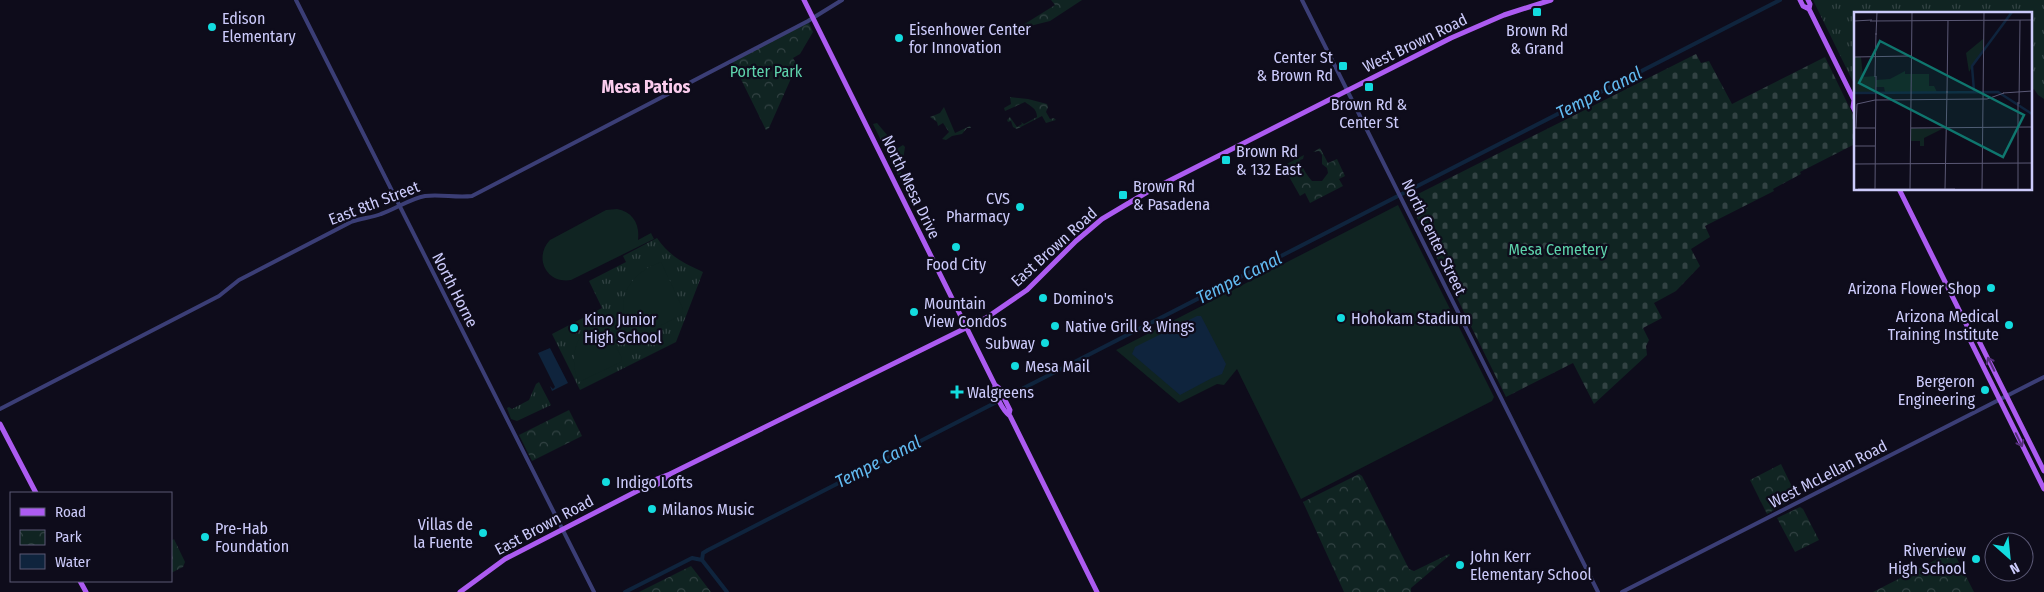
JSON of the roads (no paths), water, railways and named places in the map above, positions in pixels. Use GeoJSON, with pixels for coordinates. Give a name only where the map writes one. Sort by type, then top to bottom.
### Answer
{"type":"FeatureCollection","features":[{"type":"Feature","properties":{"kind":"main road","name":"North Mesa Drive"},"geometry":{"type":"LineString","coordinates":[[804,0],[1004,403],[1010,410],[1009,414],[1097,592]]}},
{"type":"Feature","properties":{"kind":"main road","name":"West Brown Road"},"geometry":{"type":"LineString","coordinates":[[1347,90],[1482,24],[1551,0]]}},
{"type":"Feature","properties":{"kind":"main road"},"geometry":{"type":"LineString","coordinates":[[1800,0],[1803,6],[1809,9]]}},
{"type":"Feature","properties":{"kind":"main road"},"geometry":{"type":"LineString","coordinates":[[1808,0],[1810,4],[1809,9],[1854,100]]}},
{"type":"Feature","properties":{"kind":"main road","name":"East Brown Road"},"geometry":{"type":"LineString","coordinates":[[460,592],[505,558],[645,486],[660,476],[670,474],[967,328],[997,311],[1027,290],[1078,240],[1116,209],[1347,90]]}},
{"type":"Feature","properties":{"kind":"main road"},"geometry":{"type":"LineString","coordinates":[[1899,190],[1971,334],[1971,342],[2044,489]]}},
{"type":"Feature","properties":{"kind":"main road"},"geometry":{"type":"LineString","coordinates":[[1971,334],[1977,337],[2044,472]]}},
{"type":"Feature","properties":{"kind":"main road"},"geometry":{"type":"LineString","coordinates":[[0,424],[35,492]]}},
{"type":"Feature","properties":{"kind":"street","name":"North Horne"},"geometry":{"type":"LineString","coordinates":[[296,0],[593,592]]}},
{"type":"Feature","properties":{"kind":"street","name":"East 8th Street"},"geometry":{"type":"LineString","coordinates":[[0,408],[217,297],[239,280],[350,222],[360,218],[379,215],[427,196],[455,198],[472,196],[814,18],[842,0]]}},
{"type":"Feature","properties":{"kind":"street","name":"North Center Street"},"geometry":{"type":"LineString","coordinates":[[1302,0],[1598,592]]}},
{"type":"Feature","properties":{"kind":"street","name":"West McLellan Road"},"geometry":{"type":"LineString","coordinates":[[1622,592],[2044,377]]}},
{"type":"Feature","properties":{"kind":"water"},"geometry":{"type":"Polygon","coordinates":[[[1197,316],[1201,316],[1226,364],[1222,374],[1180,395],[1132,354],[1135,347],[1197,316]]]}},
{"type":"Feature","properties":{"kind":"water"},"geometry":{"type":"Polygon","coordinates":[[[550,348],[568,383],[552,391],[550,386],[553,389],[555,387],[538,353],[550,348]]]}},
{"type":"Feature","properties":{"kind":"waterway","name":"Tempe Canal"},"geometry":{"type":"LineString","coordinates":[[702,560],[703,553],[708,550],[1780,0]]}},
{"type":"Feature","properties":{"kind":"waterway"},"geometry":{"type":"LineString","coordinates":[[625,592],[692,558],[702,560]]}},
{"type":"Feature","properties":{"kind":"waterway"},"geometry":{"type":"LineString","coordinates":[[702,560],[727,592]]}},
{"type":"Feature","properties":{"kind":"place","name":"Brown Rd & Grand"},"geometry":{"type":"Point","coordinates":[1537,12]}},
{"type":"Feature","properties":{"kind":"place","name":"Edison Elementary"},"geometry":{"type":"Point","coordinates":[212,27]}},
{"type":"Feature","properties":{"kind":"place","name":"Eisenhower Center for Innovation"},"geometry":{"type":"Point","coordinates":[899,38]}},
{"type":"Feature","properties":{"kind":"place","name":"Center St & Brown Rd"},"geometry":{"type":"Point","coordinates":[1343,66]}},
{"type":"Feature","properties":{"kind":"place","name":"Brown Rd & Center St"},"geometry":{"type":"Point","coordinates":[1369,87]}},
{"type":"Feature","properties":{"kind":"place","name":"Brown Rd & 132 East"},"geometry":{"type":"Point","coordinates":[1226,160]}},
{"type":"Feature","properties":{"kind":"place","name":"Brown Rd & Pasadena"},"geometry":{"type":"Point","coordinates":[1123,195]}},
{"type":"Feature","properties":{"kind":"place","name":"CVS Pharmacy"},"geometry":{"type":"Point","coordinates":[1020,207]}},
{"type":"Feature","properties":{"kind":"place","name":"Food City"},"geometry":{"type":"Point","coordinates":[956,247]}},
{"type":"Feature","properties":{"kind":"place","name":"Arizona Flower Shop"},"geometry":{"type":"Point","coordinates":[1991,288]}},
{"type":"Feature","properties":{"kind":"place","name":"Domino's"},"geometry":{"type":"Point","coordinates":[1043,298]}},
{"type":"Feature","properties":{"kind":"place","name":"Mountain View Condos"},"geometry":{"type":"Point","coordinates":[914,312]}},
{"type":"Feature","properties":{"kind":"place","name":"Hohokam Stadium"},"geometry":{"type":"Point","coordinates":[1341,318]}},
{"type":"Feature","properties":{"kind":"place","name":"Arizona Medical Training Institute"},"geometry":{"type":"Point","coordinates":[2009,325]}},
{"type":"Feature","properties":{"kind":"place","name":"Native Grill & Wings"},"geometry":{"type":"Point","coordinates":[1055,326]}},
{"type":"Feature","properties":{"kind":"place","name":"Kino Junior High School"},"geometry":{"type":"Point","coordinates":[574,328]}},
{"type":"Feature","properties":{"kind":"place","name":"Subway"},"geometry":{"type":"Point","coordinates":[1045,343]}},
{"type":"Feature","properties":{"kind":"place","name":"Mesa Mail"},"geometry":{"type":"Point","coordinates":[1015,366]}},
{"type":"Feature","properties":{"kind":"place","name":"Bergeron Engineering"},"geometry":{"type":"Point","coordinates":[1985,390]}},
{"type":"Feature","properties":{"kind":"place","name":"Walgreens"},"geometry":{"type":"Point","coordinates":[957,392]}},
{"type":"Feature","properties":{"kind":"place","name":"Indigo Lofts"},"geometry":{"type":"Point","coordinates":[606,482]}},
{"type":"Feature","properties":{"kind":"place","name":"Milanos Music"},"geometry":{"type":"Point","coordinates":[652,509]}},
{"type":"Feature","properties":{"kind":"place","name":"Villas de la Fuente"},"geometry":{"type":"Point","coordinates":[483,533]}},
{"type":"Feature","properties":{"kind":"place","name":"Pre-Hab Foundation"},"geometry":{"type":"Point","coordinates":[205,537]}},
{"type":"Feature","properties":{"kind":"place","name":"Riverview High School"},"geometry":{"type":"Point","coordinates":[1976,559]}},
{"type":"Feature","properties":{"kind":"place","name":"John Kerr Elementary School"},"geometry":{"type":"Point","coordinates":[1460,565]}},
{"type":"Feature","properties":{"kind":"district","name":"Mesa Patios"},"geometry":{"type":"Point","coordinates":[646,87]}},
{"type":"Feature","properties":{"kind":"park label","name":"Porter Park"},"geometry":{"type":"Point","coordinates":[766,71]}},
{"type":"Feature","properties":{"kind":"park label","name":"Mesa Cemetery"},"geometry":{"type":"Point","coordinates":[1558,249]}}]}
